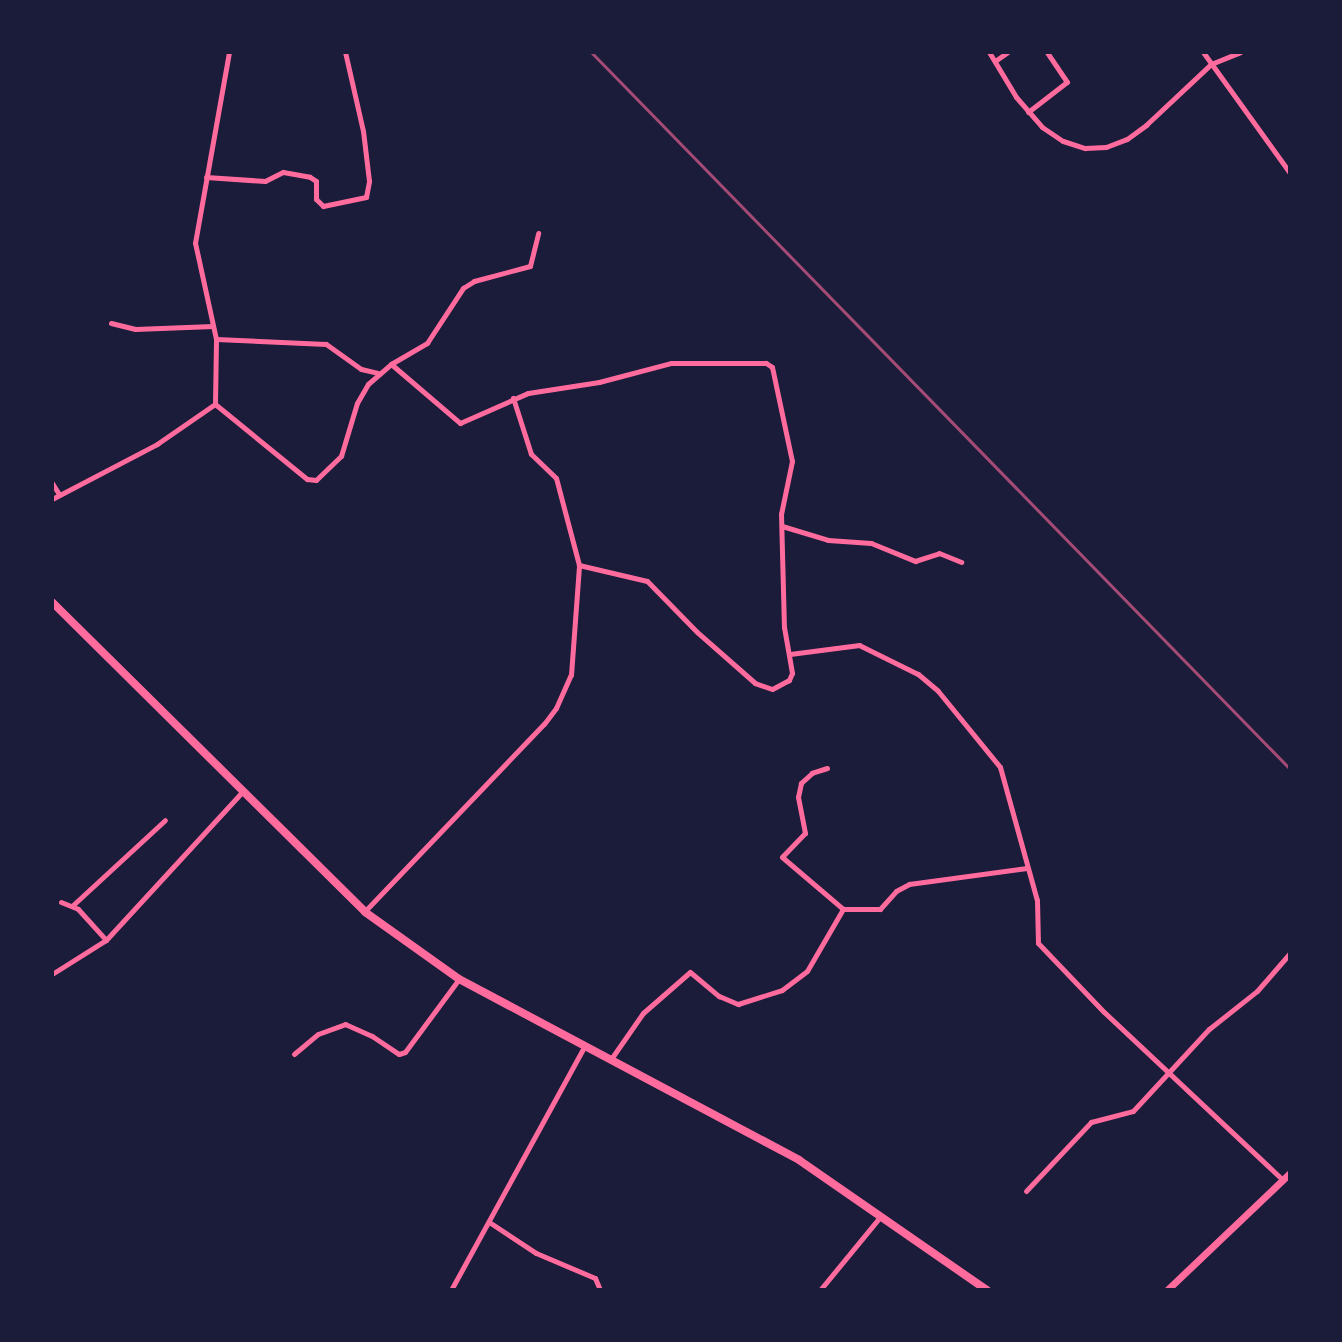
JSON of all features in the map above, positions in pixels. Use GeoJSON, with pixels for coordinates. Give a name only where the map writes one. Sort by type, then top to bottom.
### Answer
{"type":"FeatureCollection","features":[{"type":"Feature","properties":{"kind":"highway"},"geometry":{"type":"LineString","coordinates":[[52,602],[365,912],[459,979],[799,1160],[987,1290]]}},
{"type":"Feature","properties":{"kind":"main road"},"geometry":{"type":"LineString","coordinates":[[1167,1290],[1290,1173]]}},
{"type":"Feature","properties":{"kind":"street"},"geometry":{"type":"LineString","coordinates":[[215,404],[216,339],[195,243],[229,52]]}},
{"type":"Feature","properties":{"kind":"street"},"geometry":{"type":"LineString","coordinates":[[206,177],[265,181],[283,172],[316,181],[316,199],[323,206],[366,197],[369,181],[363,131],[345,52]]}},
{"type":"Feature","properties":{"kind":"street"},"geometry":{"type":"LineString","coordinates":[[989,52],[1028,112],[1063,141],[1085,148],[1106,147],[1146,125],[1211,64],[1240,52]]}},
{"type":"Feature","properties":{"kind":"street"},"geometry":{"type":"LineString","coordinates":[[995,61],[1008,52]]}},
{"type":"Feature","properties":{"kind":"street"},"geometry":{"type":"LineString","coordinates":[[1028,112],[1067,82],[1047,52]]}},
{"type":"Feature","properties":{"kind":"street"},"geometry":{"type":"LineString","coordinates":[[1203,52],[1290,173]]}},
{"type":"Feature","properties":{"kind":"street"},"geometry":{"type":"LineString","coordinates":[[215,404],[311,481],[341,456],[357,403],[378,373],[427,343],[463,288],[474,281],[530,266],[538,233]]}},
{"type":"Feature","properties":{"kind":"street"},"geometry":{"type":"LineString","coordinates":[[111,323],[135,329],[213,326]]}},
{"type":"Feature","properties":{"kind":"street"},"geometry":{"type":"LineString","coordinates":[[216,339],[326,344],[341,351],[355,365],[378,373]]}},
{"type":"Feature","properties":{"kind":"street"},"geometry":{"type":"LineString","coordinates":[[391,364],[460,423],[513,398],[599,382],[671,363],[766,363],[775,372],[792,461],[782,526],[784,627],[790,654],[789,680],[781,686],[764,687],[697,632],[647,581],[579,565]]}},
{"type":"Feature","properties":{"kind":"street"},"geometry":{"type":"LineString","coordinates":[[365,912],[556,708],[566,692],[575,658],[579,565],[556,478],[531,454],[513,398]]}},
{"type":"Feature","properties":{"kind":"street"},"geometry":{"type":"LineString","coordinates":[[52,499],[157,444],[215,404]]}},
{"type":"Feature","properties":{"kind":"street"},"geometry":{"type":"LineString","coordinates":[[52,483],[59,494]]}},
{"type":"Feature","properties":{"kind":"street"},"geometry":{"type":"LineString","coordinates":[[782,526],[828,540],[871,543],[915,561],[939,553],[961,562]]}},
{"type":"Feature","properties":{"kind":"street"},"geometry":{"type":"LineString","coordinates":[[790,654],[859,645],[929,681],[996,760],[1038,909],[1038,943],[1097,1005],[1283,1180]]}},
{"type":"Feature","properties":{"kind":"street"},"geometry":{"type":"LineString","coordinates":[[827,768],[812,773],[801,783],[798,797],[805,833],[782,857],[843,909],[880,909],[896,891],[909,884],[1027,868]]}},
{"type":"Feature","properties":{"kind":"street"},"geometry":{"type":"LineString","coordinates":[[52,974],[106,940],[242,792]]}},
{"type":"Feature","properties":{"kind":"street"},"geometry":{"type":"LineString","coordinates":[[73,905],[165,820]]}},
{"type":"Feature","properties":{"kind":"street"},"geometry":{"type":"LineString","coordinates":[[61,902],[73,905],[106,940]]}},
{"type":"Feature","properties":{"kind":"street"},"geometry":{"type":"LineString","coordinates":[[611,1059],[643,1013],[690,972],[719,996],[738,1004],[796,982],[807,971],[843,909]]}},
{"type":"Feature","properties":{"kind":"street"},"geometry":{"type":"LineString","coordinates":[[1026,1191],[1083,1129],[1101,1119],[1133,1111],[1209,1029],[1267,982],[1290,953]]}},
{"type":"Feature","properties":{"kind":"street"},"geometry":{"type":"LineString","coordinates":[[294,1054],[318,1034],[345,1024],[402,1054],[459,979]]}},
{"type":"Feature","properties":{"kind":"street"},"geometry":{"type":"LineString","coordinates":[[451,1290],[584,1047]]}},
{"type":"Feature","properties":{"kind":"street"},"geometry":{"type":"LineString","coordinates":[[820,1290],[881,1216]]}},
{"type":"Feature","properties":{"kind":"street"},"geometry":{"type":"LineString","coordinates":[[489,1222],[536,1253],[595,1278],[600,1290]]}},
{"type":"Feature","properties":{"kind":"railway"},"geometry":{"type":"LineString","coordinates":[[591,52],[1290,769]]}}]}
